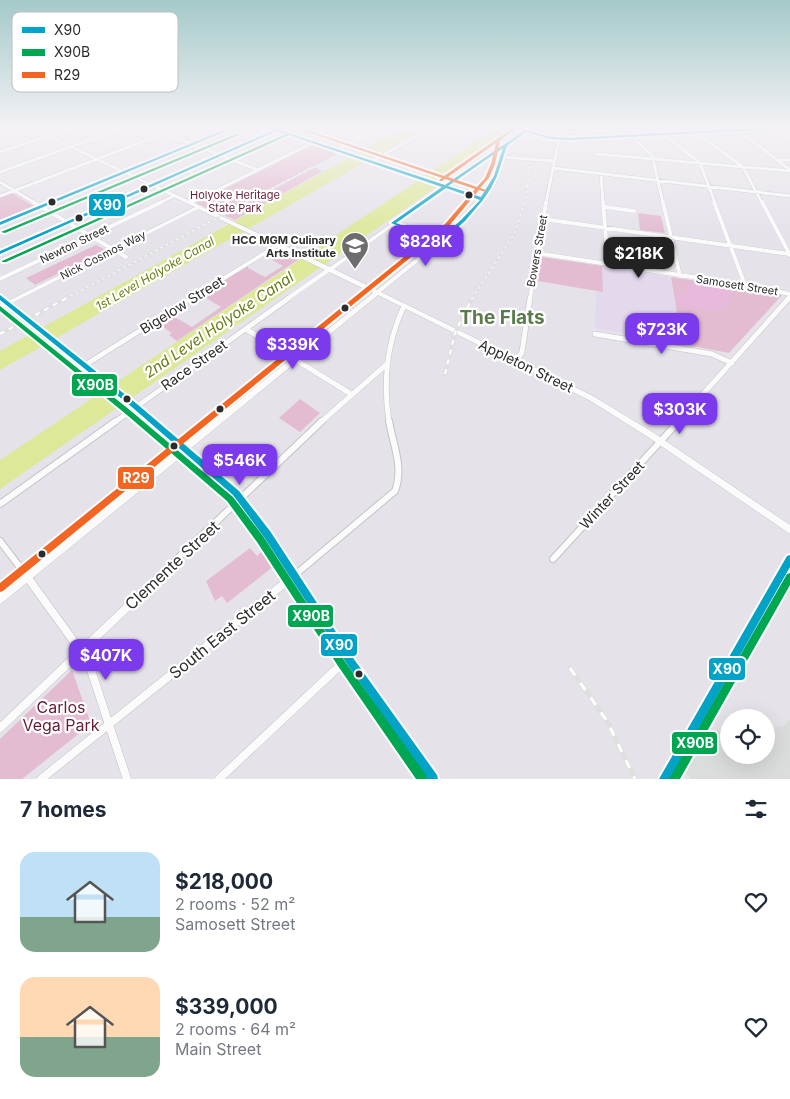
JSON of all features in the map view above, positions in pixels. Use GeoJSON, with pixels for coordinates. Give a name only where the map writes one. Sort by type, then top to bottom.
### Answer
{"type":"FeatureCollection","features":[{"type":"Feature","properties":{"kind":"street"},"geometry":{"type":"LineString","coordinates":[[0,172],[25,163]]}},
{"type":"Feature","properties":{"kind":"street"},"geometry":{"type":"LineString","coordinates":[[0,196],[85,163]]}},
{"type":"Feature","properties":{"kind":"street","name":"Appleton Street"},"geometry":{"type":"LineString","coordinates":[[106,163],[330,269],[607,406],[790,530]]}},
{"type":"Feature","properties":{"kind":"street"},"geometry":{"type":"LineString","coordinates":[[0,224],[146,163]]}},
{"type":"Feature","properties":{"kind":"street"},"geometry":{"type":"LineString","coordinates":[[0,253],[201,163]]}},
{"type":"Feature","properties":{"kind":"street"},"geometry":{"type":"LineString","coordinates":[[241,163],[258,170]]}},
{"type":"Feature","properties":{"kind":"street"},"geometry":{"type":"LineString","coordinates":[[190,203],[271,163]]}},
{"type":"Feature","properties":{"kind":"street"},"geometry":{"type":"LineString","coordinates":[[378,163],[482,199]]}},
{"type":"Feature","properties":{"kind":"street","name":"Race Street"},"geometry":{"type":"LineString","coordinates":[[0,504],[134,405],[246,329],[444,186],[479,163]]}},
{"type":"Feature","properties":{"kind":"street"},"geometry":{"type":"LineString","coordinates":[[0,599],[459,226],[496,179],[501,163]]}},
{"type":"Feature","properties":{"kind":"street","name":"Bowers Street"},"geometry":{"type":"LineString","coordinates":[[516,361],[522,352],[536,253],[554,163]]}},
{"type":"Feature","properties":{"kind":"street"},"geometry":{"type":"LineString","coordinates":[[655,163],[680,276]]}},
{"type":"Feature","properties":{"kind":"street"},"geometry":{"type":"LineString","coordinates":[[700,163],[745,285]]}},
{"type":"Feature","properties":{"kind":"street"},"geometry":{"type":"LineString","coordinates":[[704,163],[790,171]]}},
{"type":"Feature","properties":{"kind":"street"},"geometry":{"type":"LineString","coordinates":[[738,163],[743,167],[790,255]]}},
{"type":"Feature","properties":{"kind":"street"},"geometry":{"type":"LineString","coordinates":[[553,168],[790,196]]}},
{"type":"Feature","properties":{"kind":"street"},"geometry":{"type":"LineString","coordinates":[[185,170],[198,176]]}},
{"type":"Feature","properties":{"kind":"street"},"geometry":{"type":"LineString","coordinates":[[601,174],[608,264]]}},
{"type":"Feature","properties":{"kind":"street"},"geometry":{"type":"LineString","coordinates":[[0,182],[126,257]]}},
{"type":"Feature","properties":{"kind":"street","name":"Newton Street"},"geometry":{"type":"LineString","coordinates":[[0,279],[174,196]]}},
{"type":"Feature","properties":{"kind":"street","name":"Nick Cosmos Way"},"geometry":{"type":"LineString","coordinates":[[0,307],[198,207]]}},
{"type":"Feature","properties":{"kind":"street"},"geometry":{"type":"LineString","coordinates":[[605,207],[634,211]]}},
{"type":"Feature","properties":{"kind":"street"},"geometry":{"type":"LineString","coordinates":[[543,219],[790,255]]}},
{"type":"Feature","properties":{"kind":"street"},"geometry":{"type":"LineString","coordinates":[[394,223],[440,242]]}},
{"type":"Feature","properties":{"kind":"street","name":"Bigelow Street"},"geometry":{"type":"LineString","coordinates":[[85,365],[278,245]]}},
{"type":"Feature","properties":{"kind":"street","name":"Samosett Street"},"geometry":{"type":"LineString","coordinates":[[536,253],[745,285],[790,296]]}},
{"type":"Feature","properties":{"kind":"street","name":"Winter Street"},"geometry":{"type":"LineString","coordinates":[[553,559],[588,519],[626,481],[790,296]]}},
{"type":"Feature","properties":{"kind":"street"},"geometry":{"type":"LineString","coordinates":[[0,297],[134,405],[242,500],[267,534],[348,658],[434,779]]}},
{"type":"Feature","properties":{"kind":"street"},"geometry":{"type":"LineString","coordinates":[[388,363],[394,334],[404,306]]}},
{"type":"Feature","properties":{"kind":"street"},"geometry":{"type":"LineString","coordinates":[[246,329],[351,394]]}},
{"type":"Feature","properties":{"kind":"street"},"geometry":{"type":"LineString","coordinates":[[595,334],[712,354],[732,363]]}},
{"type":"Feature","properties":{"kind":"street","name":"Clemente Street"},"geometry":{"type":"LineString","coordinates":[[0,728],[242,500],[351,394],[388,363]]}},
{"type":"Feature","properties":{"kind":"street","name":"South East Street"},"geometry":{"type":"LineString","coordinates":[[40,779],[294,576],[390,496],[399,484],[400,467],[388,414],[388,363]]}},
{"type":"Feature","properties":{"kind":"street"},"geometry":{"type":"LineString","coordinates":[[0,541],[88,661],[127,779]]}},
{"type":"Feature","properties":{"kind":"street"},"geometry":{"type":"LineString","coordinates":[[664,779],[790,559]]}},
{"type":"Feature","properties":{"kind":"street"},"geometry":{"type":"LineString","coordinates":[[220,779],[348,658]]}},
{"type":"Feature","properties":{"kind":"shaded area"},"geometry":{"type":"Polygon","coordinates":[[[602,266],[670,277],[682,344],[595,328],[596,291],[603,292],[602,266]]]}},
{"type":"Feature","properties":{"kind":"shaded area"},"geometry":{"type":"Polygon","coordinates":[[[690,283],[732,289],[730,304],[711,310],[678,305],[676,293],[688,295],[685,285],[690,283]]]}},
{"type":"Feature","properties":{"kind":"shaded area"},"geometry":{"type":"Polygon","coordinates":[[[790,719],[790,779],[691,779],[684,771],[708,730],[720,731],[720,764],[775,764],[775,727],[783,726],[790,719]]]}},
{"type":"Feature","properties":{"kind":"green space","name":"Holyoke Heritage State Park"},"geometry":{"type":"Polygon","coordinates":[[[277,163],[320,163],[313,167],[323,171],[235,220],[196,203],[277,163]]]}},
{"type":"Feature","properties":{"kind":"green space"},"geometry":{"type":"Polygon","coordinates":[[[12,193],[35,207],[0,221],[0,198],[12,193]]]}},
{"type":"Feature","properties":{"kind":"green space"},"geometry":{"type":"Polygon","coordinates":[[[638,213],[661,216],[665,233],[640,230],[638,213]]]}},
{"type":"Feature","properties":{"kind":"green space"},"geometry":{"type":"Polygon","coordinates":[[[96,245],[106,250],[35,285],[26,278],[96,245]]]}},
{"type":"Feature","properties":{"kind":"green space"},"geometry":{"type":"Polygon","coordinates":[[[276,248],[299,259],[177,341],[169,335],[172,333],[160,325],[161,322],[171,315],[192,327],[221,307],[201,295],[248,266],[248,268],[265,277],[283,266],[265,256],[253,264],[276,248]]]}},
{"type":"Feature","properties":{"kind":"green space"},"geometry":{"type":"Polygon","coordinates":[[[541,257],[602,266],[603,292],[538,281],[541,257]]]}},
{"type":"Feature","properties":{"kind":"green space"},"geometry":{"type":"Polygon","coordinates":[[[671,277],[782,295],[729,353],[682,344],[671,277]]]}},
{"type":"Feature","properties":{"kind":"green space"},"geometry":{"type":"Polygon","coordinates":[[[300,399],[320,413],[300,432],[279,418],[300,399]]]}},
{"type":"Feature","properties":{"kind":"green space"},"geometry":{"type":"Polygon","coordinates":[[[250,548],[257,556],[263,550],[274,566],[227,603],[222,596],[215,601],[206,581],[250,548]]]}},
{"type":"Feature","properties":{"kind":"green space","name":"Carlos Vega Park"},"geometry":{"type":"Polygon","coordinates":[[[72,670],[91,724],[22,779],[0,779],[0,739],[72,670]]]}},
{"type":"Feature","properties":{"kind":"water","name":"1st Level Holyoke Canal"},"geometry":{"type":"Polygon","coordinates":[[[338,163],[363,163],[0,370],[0,351],[338,163]]]}},
{"type":"Feature","properties":{"kind":"water","name":"2nd Level Holyoke Canal"},"geometry":{"type":"Polygon","coordinates":[[[444,163],[470,163],[0,489],[0,460],[444,163]]]}},
{"type":"Feature","properties":{"kind":"railway"},"geometry":{"type":"LineString","coordinates":[[472,299],[516,231],[526,198],[530,164]]}},
{"type":"Feature","properties":{"kind":"railway"},"geometry":{"type":"LineString","coordinates":[[65,299],[313,167]]}},
{"type":"Feature","properties":{"kind":"railway"},"geometry":{"type":"LineString","coordinates":[[0,334],[67,298]]}},
{"type":"Feature","properties":{"kind":"railway"},"geometry":{"type":"LineString","coordinates":[[445,374],[455,333],[472,298]]}},
{"type":"Feature","properties":{"kind":"railway"},"geometry":{"type":"LineString","coordinates":[[570,668],[607,721],[635,779]]}},
{"type":"Feature","properties":{"kind":"transit line","name":"X90"},"geometry":{"type":"LineString","coordinates":[[0,224],[146,163]]}},
{"type":"Feature","properties":{"kind":"transit line","name":"X90B"},"geometry":{"type":"LineString","coordinates":[[3,232],[169,163]]}},
{"type":"Feature","properties":{"kind":"transit line","name":"X90"},"geometry":{"type":"LineString","coordinates":[[0,253],[201,163]]}},
{"type":"Feature","properties":{"kind":"transit line","name":"X90B"},"geometry":{"type":"LineString","coordinates":[[4,261],[223,163]]}},
{"type":"Feature","properties":{"kind":"transit line","name":"X90"},"geometry":{"type":"LineString","coordinates":[[376,163],[482,199]]}},
{"type":"Feature","properties":{"kind":"transit line","name":"R29"},"geometry":{"type":"LineString","coordinates":[[403,163],[485,191]]}},
{"type":"Feature","properties":{"kind":"transit line","name":"R29"},"geometry":{"type":"LineString","coordinates":[[441,180],[464,163]]}},
{"type":"Feature","properties":{"kind":"transit line","name":"X90"},"geometry":{"type":"LineString","coordinates":[[393,223],[479,163]]}},
{"type":"Feature","properties":{"kind":"transit line","name":"R29"},"geometry":{"type":"LineString","coordinates":[[0,588],[447,225],[487,178],[493,163]]}},
{"type":"Feature","properties":{"kind":"transit line","name":"X90"},"geometry":{"type":"LineString","coordinates":[[393,223],[441,241],[482,200],[496,176],[501,163]]}},
{"type":"Feature","properties":{"kind":"transit line","name":"X90"},"geometry":{"type":"LineString","coordinates":[[0,297],[135,406],[236,493],[267,534],[348,658],[433,779]]}},
{"type":"Feature","properties":{"kind":"transit line","name":"X90B"},"geometry":{"type":"LineString","coordinates":[[0,308],[129,413],[230,499],[260,539],[341,663],[422,779]]}},
{"type":"Feature","properties":{"kind":"transit line","name":"X90"},"geometry":{"type":"LineString","coordinates":[[664,779],[790,559]]}},
{"type":"Feature","properties":{"kind":"transit line","name":"X90B"},"geometry":{"type":"LineString","coordinates":[[674,779],[790,577]]}},
{"type":"Feature","properties":{"kind":"place","name":"HCC MGM Culinary Arts Institute"},"geometry":{"type":"Point","coordinates":[355,270]}},
{"type":"Feature","properties":{"kind":"district","name":"The Flats"},"geometry":{"type":"Point","coordinates":[502,317]}}]}
